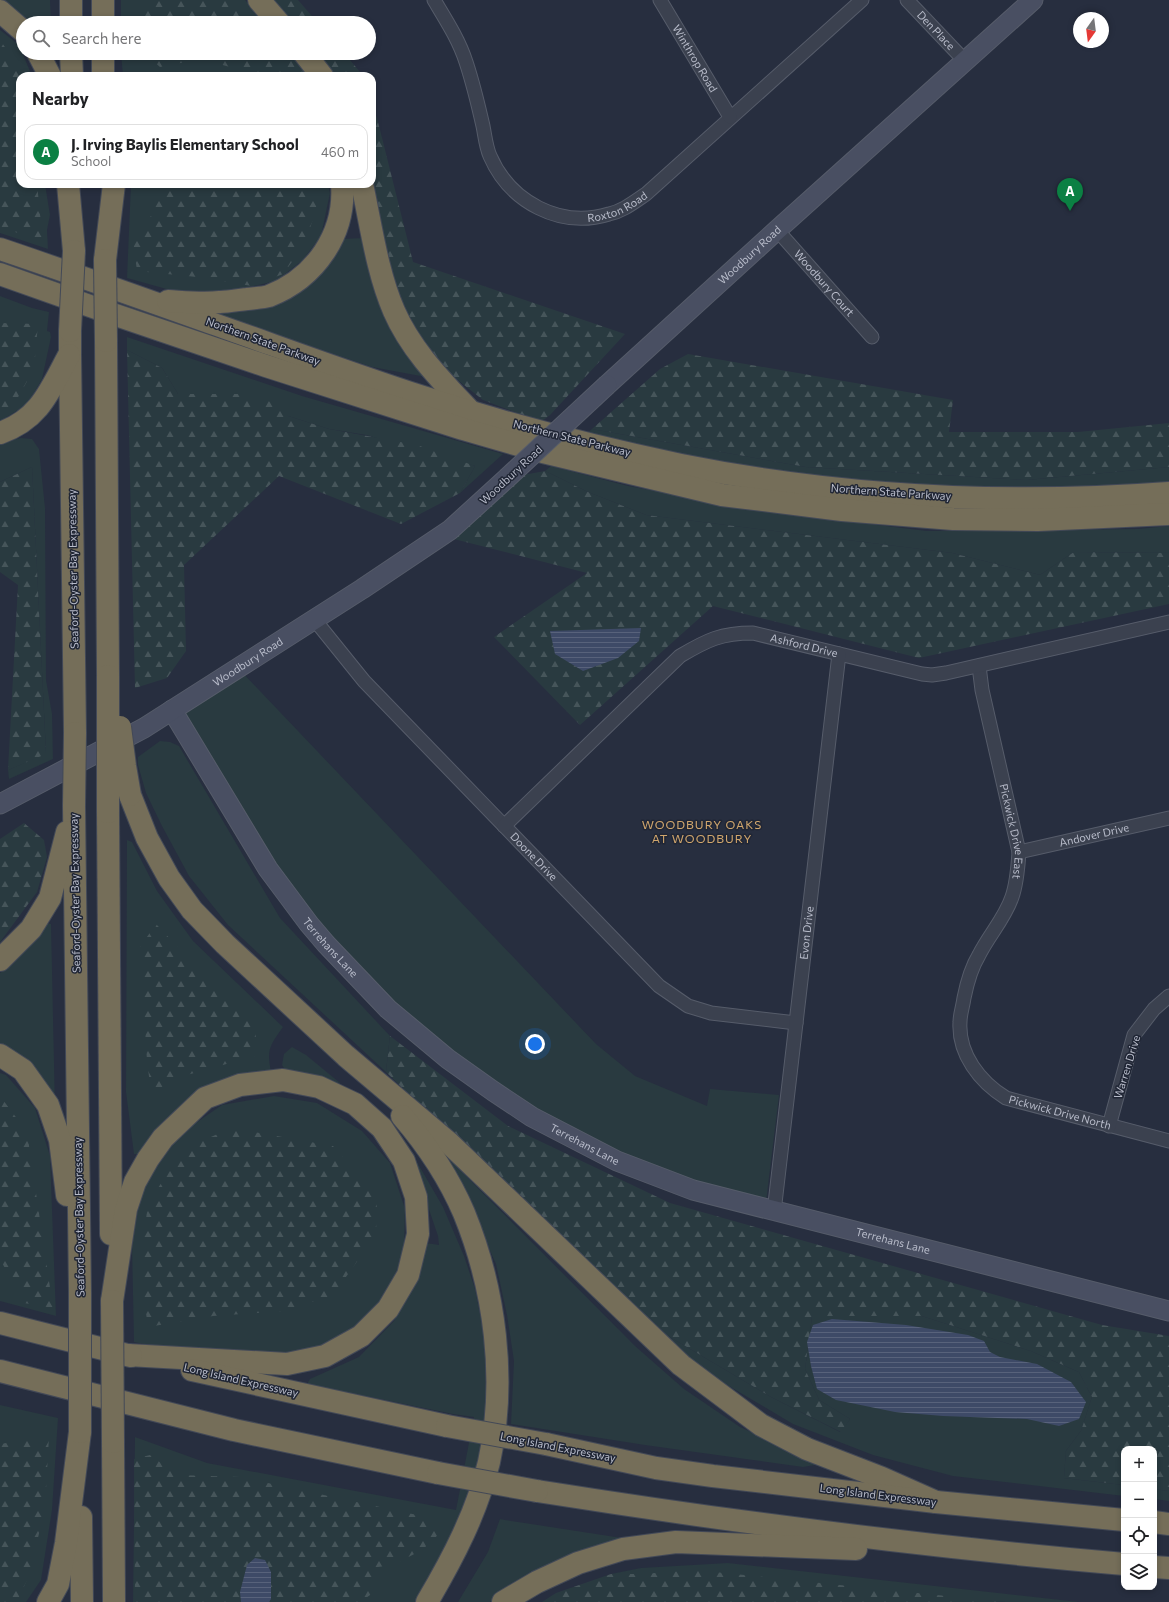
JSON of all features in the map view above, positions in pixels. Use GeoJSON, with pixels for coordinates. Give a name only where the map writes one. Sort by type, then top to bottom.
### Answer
{"type":"FeatureCollection","features":[{"type":"Feature","properties":{"kind":"highway"},"geometry":{"type":"LineString","coordinates":[[71,0],[71,16]]}},
{"type":"Feature","properties":{"kind":"highway"},"geometry":{"type":"LineString","coordinates":[[103,0],[103,16]]}},
{"type":"Feature","properties":{"kind":"highway"},"geometry":{"type":"LineString","coordinates":[[259,0],[273,16]]}},
{"type":"Feature","properties":{"kind":"highway"},"geometry":{"type":"LineString","coordinates":[[0,11],[16,25]]}},
{"type":"Feature","properties":{"kind":"highway"},"geometry":{"type":"LineString","coordinates":[[42,60],[48,72]]}},
{"type":"Feature","properties":{"kind":"highway"},"geometry":{"type":"LineString","coordinates":[[72,60],[72,72]]}},
{"type":"Feature","properties":{"kind":"highway"},"geometry":{"type":"LineString","coordinates":[[103,60],[103,72]]}},
{"type":"Feature","properties":{"kind":"highway"},"geometry":{"type":"LineString","coordinates":[[309,60],[319,72]]}},
{"type":"Feature","properties":{"kind":"highway"},"geometry":{"type":"LineString","coordinates":[[68,188],[74,251]]}},
{"type":"Feature","properties":{"kind":"highway","name":"Seaford-Oyster Bay Expressway"},"geometry":{"type":"LineString","coordinates":[[73,188],[74,251],[70,354],[75,733],[74,806],[82,1602]]}},
{"type":"Feature","properties":{"kind":"highway"},"geometry":{"type":"LineString","coordinates":[[104,188],[107,505],[113,673],[108,812],[114,1602]]}},
{"type":"Feature","properties":{"kind":"highway"},"geometry":{"type":"LineString","coordinates":[[105,260],[114,188]]}},
{"type":"Feature","properties":{"kind":"highway"},"geometry":{"type":"LineString","coordinates":[[149,301],[220,302],[268,296],[297,281],[317,262],[332,240],[342,212],[342,188]]}},
{"type":"Feature","properties":{"kind":"highway"},"geometry":{"type":"LineString","coordinates":[[363,188],[382,274],[394,311],[416,350],[429,368],[470,411]]}},
{"type":"Feature","properties":{"kind":"highway","name":"Northern State Parkway"},"geometry":{"type":"LineString","coordinates":[[0,249],[349,372],[470,411],[605,448],[681,465],[808,486],[898,494],[1053,499],[1169,493]]}},
{"type":"Feature","properties":{"kind":"highway","name":"Northern State Parkway"},"geometry":{"type":"LineString","coordinates":[[0,274],[27,282],[107,312],[266,366],[463,429],[543,452],[722,495],[842,510],[953,518],[1038,520],[1169,514]]}},
{"type":"Feature","properties":{"kind":"highway"},"geometry":{"type":"LineString","coordinates":[[0,282],[27,282]]}},
{"type":"Feature","properties":{"kind":"highway"},"geometry":{"type":"LineString","coordinates":[[0,433],[14,428],[31,416],[43,400],[70,354]]}},
{"type":"Feature","properties":{"kind":"highway"},"geometry":{"type":"LineString","coordinates":[[113,673],[130,795],[147,838],[170,878],[192,910],[225,944],[346,1056],[449,1143],[681,1365],[761,1425],[807,1449],[882,1478],[936,1502]]}},
{"type":"Feature","properties":{"kind":"highway"},"geometry":{"type":"LineString","coordinates":[[0,960],[31,930],[50,898],[74,806]]}},
{"type":"Feature","properties":{"kind":"highway"},"geometry":{"type":"LineString","coordinates":[[0,1054],[23,1070],[48,1105],[60,1140],[80,1293]]}},
{"type":"Feature","properties":{"kind":"highway"},"geometry":{"type":"LineString","coordinates":[[346,1056],[388,1100],[420,1137],[444,1175],[463,1212],[480,1259],[492,1310],[497,1364],[496,1414],[489,1462],[472,1516],[451,1562],[427,1602]]}},
{"type":"Feature","properties":{"kind":"highway"},"geometry":{"type":"LineString","coordinates":[[112,1301],[126,1209],[135,1182],[148,1159],[163,1138],[204,1098],[240,1085],[283,1080],[319,1087],[355,1104],[382,1128],[404,1161],[416,1197],[418,1234],[408,1275],[388,1310],[361,1336],[326,1356],[287,1364],[128,1355]]}},
{"type":"Feature","properties":{"kind":"highway","name":"Long Island Expressway"},"geometry":{"type":"LineString","coordinates":[[0,1323],[128,1355],[447,1426],[546,1444],[656,1468],[936,1502],[1121,1520]]}},
{"type":"Feature","properties":{"kind":"highway"},"geometry":{"type":"LineString","coordinates":[[0,1371],[234,1430],[438,1473],[537,1491],[771,1526],[1063,1559],[1121,1564]]}},
{"type":"Feature","properties":{"kind":"highway"},"geometry":{"type":"LineString","coordinates":[[0,1380],[116,1400]]}},
{"type":"Feature","properties":{"kind":"highway"},"geometry":{"type":"LineString","coordinates":[[48,1602],[58,1584],[66,1544],[80,1432]]}},
{"type":"Feature","properties":{"kind":"highway"},"geometry":{"type":"LineString","coordinates":[[1157,1522],[1169,1524]]}},
{"type":"Feature","properties":{"kind":"highway"},"geometry":{"type":"LineString","coordinates":[[503,1602],[537,1582],[578,1563],[623,1549],[676,1542],[1063,1559]]}},
{"type":"Feature","properties":{"kind":"highway"},"geometry":{"type":"LineString","coordinates":[[1157,1567],[1169,1568]]}},
{"type":"Feature","properties":{"kind":"main road","name":"Woodbury Road"},"geometry":{"type":"LineString","coordinates":[[0,804],[144,728],[450,530],[777,230],[1033,0]]}},
{"type":"Feature","properties":{"kind":"main road","name":"Terrehans Lane"},"geometry":{"type":"LineString","coordinates":[[172,710],[268,869],[309,924],[388,1009],[448,1059],[492,1091],[532,1117],[617,1161],[693,1190],[774,1212],[1169,1312]]}},
{"type":"Feature","properties":{"kind":"street","name":"Roxton Road"},"geometry":{"type":"LineString","coordinates":[[434,0],[455,35],[466,60],[474,86],[490,155],[501,175],[516,194],[534,207],[562,216],[580,219],[608,215],[623,209],[646,194],[862,0]]}},
{"type":"Feature","properties":{"kind":"street","name":"Winthrop Road"},"geometry":{"type":"LineString","coordinates":[[660,0],[730,117]]}},
{"type":"Feature","properties":{"kind":"street","name":"Den Place"},"geometry":{"type":"LineString","coordinates":[[907,0],[965,61]]}},
{"type":"Feature","properties":{"kind":"street","name":"Woodbury Court"},"geometry":{"type":"LineString","coordinates":[[777,230],[872,336]]}},
{"type":"Feature","properties":{"kind":"street","name":"Doone Drive"},"geometry":{"type":"LineString","coordinates":[[314,619],[364,681],[659,986],[688,1006],[711,1014],[796,1022]]}},
{"type":"Feature","properties":{"kind":"street","name":"Ashford Drive"},"geometry":{"type":"LineString","coordinates":[[504,826],[680,656],[703,642],[731,633],[753,633],[927,675],[946,673],[979,666],[1169,622]]}},
{"type":"Feature","properties":{"kind":"street","name":"Evon Drive"},"geometry":{"type":"LineString","coordinates":[[774,1212],[839,654]]}},
{"type":"Feature","properties":{"kind":"street","name":"Pickwick Drive East"},"geometry":{"type":"LineString","coordinates":[[968,1057],[965,1051],[960,1026],[968,982],[978,955],[999,923],[1012,897],[1018,869],[1018,852],[982,690],[979,666]]}},
{"type":"Feature","properties":{"kind":"street","name":"Andover Drive"},"geometry":{"type":"LineString","coordinates":[[1018,852],[1169,818]]}},
{"type":"Feature","properties":{"kind":"street","name":"Warren Drive"},"geometry":{"type":"LineString","coordinates":[[1109,1126],[1134,1036],[1154,1009],[1169,996]]}},
{"type":"Feature","properties":{"kind":"street","name":"Pickwick Drive North"},"geometry":{"type":"LineString","coordinates":[[968,1057],[980,1077],[992,1090],[1006,1098],[1169,1141]]}},
{"type":"Feature","properties":{"kind":"green space"},"geometry":{"type":"Polygon","coordinates":[[[0,0],[50,0],[51,16],[16,16],[0,3],[0,0]]]}},
{"type":"Feature","properties":{"kind":"green space"},"geometry":{"type":"Polygon","coordinates":[[[121,0],[245,0],[260,16],[121,16],[121,0]]]}},
{"type":"Feature","properties":{"kind":"green space"},"geometry":{"type":"Polygon","coordinates":[[[141,0],[234,0],[250,16],[142,16],[141,0]]]}},
{"type":"Feature","properties":{"kind":"green space"},"geometry":{"type":"Polygon","coordinates":[[[274,0],[298,0],[312,16],[285,16],[274,0]]]}},
{"type":"Feature","properties":{"kind":"green space"},"geometry":{"type":"Polygon","coordinates":[[[0,30],[16,43],[16,60],[25,60],[30,72],[16,72],[16,188],[46,188],[50,215],[47,230],[48,249],[0,233],[0,30]]]}},
{"type":"Feature","properties":{"kind":"green space"},"geometry":{"type":"Polygon","coordinates":[[[0,40],[22,72],[16,72],[16,188],[37,188],[43,243],[0,226],[0,40]]]}},
{"type":"Feature","properties":{"kind":"green space"},"geometry":{"type":"Polygon","coordinates":[[[122,60],[298,60],[308,72],[225,72],[123,72],[122,60]]]}},
{"type":"Feature","properties":{"kind":"green space"},"geometry":{"type":"Polygon","coordinates":[[[152,60],[196,60],[160,67],[152,60]]]}},
{"type":"Feature","properties":{"kind":"green space"},"geometry":{"type":"Polygon","coordinates":[[[205,60],[294,60],[306,72],[248,72],[205,60]]]}},
{"type":"Feature","properties":{"kind":"green space"},"geometry":{"type":"Polygon","coordinates":[[[316,60],[350,60],[360,72],[323,72],[316,60]]]}},
{"type":"Feature","properties":{"kind":"green space"},"geometry":{"type":"Polygon","coordinates":[[[376,115],[413,262],[625,334],[550,415],[541,422],[483,400],[445,370],[410,324],[388,264],[373,188],[376,188],[376,115]]]}},
{"type":"Feature","properties":{"kind":"green space"},"geometry":{"type":"Polygon","coordinates":[[[131,188],[329,188],[330,193],[321,236],[303,260],[276,281],[228,292],[170,290],[127,278],[131,188]]]}},
{"type":"Feature","properties":{"kind":"green space"},"geometry":{"type":"Polygon","coordinates":[[[153,188],[318,188],[316,211],[303,247],[283,274],[252,286],[197,277],[137,271],[133,240],[154,212],[153,188]]]}},
{"type":"Feature","properties":{"kind":"green space"},"geometry":{"type":"Polygon","coordinates":[[[365,238],[426,377],[372,367],[194,307],[246,310],[341,239],[365,238]]]}},
{"type":"Feature","properties":{"kind":"green space"},"geometry":{"type":"Polygon","coordinates":[[[0,296],[32,308],[49,312],[47,331],[50,332],[51,337],[42,379],[27,405],[0,421],[0,296]]]}},
{"type":"Feature","properties":{"kind":"green space"},"geometry":{"type":"Polygon","coordinates":[[[0,323],[38,324],[34,369],[13,406],[0,410],[0,323]]]}},
{"type":"Feature","properties":{"kind":"green space"},"geometry":{"type":"Polygon","coordinates":[[[127,337],[302,396],[503,454],[460,493],[475,466],[366,435],[329,429],[288,416],[194,395],[178,394],[162,368],[127,350],[127,337]]]}},
{"type":"Feature","properties":{"kind":"green space"},"geometry":{"type":"Polygon","coordinates":[[[127,350],[162,368],[178,394],[243,394],[282,405],[288,416],[329,429],[417,445],[475,466],[460,493],[401,524],[279,476],[184,565],[186,651],[167,678],[135,688],[127,350]]]}},
{"type":"Feature","properties":{"kind":"green space"},"geometry":{"type":"Polygon","coordinates":[[[688,354],[953,400],[949,432],[1078,432],[1169,423],[1169,467],[1026,480],[806,467],[592,429],[660,369],[688,354]]]}},
{"type":"Feature","properties":{"kind":"green space"},"geometry":{"type":"Polygon","coordinates":[[[592,429],[806,467],[1026,480],[1169,467],[1169,484],[1045,489],[894,485],[719,465],[586,434],[592,429]]]}},
{"type":"Feature","properties":{"kind":"green space"},"geometry":{"type":"Polygon","coordinates":[[[21,438],[32,439],[39,449],[45,508],[46,680],[52,714],[53,759],[9,779],[8,770],[46,753],[32,467],[0,482],[0,443],[21,438]]]}},
{"type":"Feature","properties":{"kind":"green space"},"geometry":{"type":"Polygon","coordinates":[[[551,466],[628,486],[787,514],[927,531],[1138,529],[1169,526],[1169,553],[1074,552],[1040,575],[952,553],[646,515],[588,492],[545,471],[551,466]]]}},
{"type":"Feature","properties":{"kind":"green space"},"geometry":{"type":"Polygon","coordinates":[[[32,467],[46,754],[8,770],[18,585],[0,572],[0,482],[32,467]]]}},
{"type":"Feature","properties":{"kind":"green space"},"geometry":{"type":"Polygon","coordinates":[[[545,471],[588,492],[646,515],[952,553],[1040,575],[1074,552],[1169,553],[1169,604],[919,658],[713,606],[580,725],[494,637],[587,573],[442,536],[507,478],[545,471]]]}},
{"type":"Feature","properties":{"kind":"green space"},"geometry":{"type":"Polygon","coordinates":[[[238,668],[596,1044],[635,1076],[707,1106],[710,1089],[779,1095],[766,1202],[696,1186],[619,1155],[538,1113],[391,1007],[324,931],[217,783],[172,710],[238,668]]]}},
{"type":"Feature","properties":{"kind":"green space"},"geometry":{"type":"Polygon","coordinates":[[[160,741],[170,742],[179,746],[280,918],[390,1036],[386,1072],[228,925],[189,876],[146,793],[138,765],[138,757],[160,741]]]}},
{"type":"Feature","properties":{"kind":"green space"},"geometry":{"type":"Polygon","coordinates":[[[24,823],[44,840],[47,857],[37,892],[0,942],[0,839],[24,823]]]}},
{"type":"Feature","properties":{"kind":"green space"},"geometry":{"type":"Polygon","coordinates":[[[127,840],[132,842],[157,891],[193,941],[283,1027],[274,1040],[270,1050],[269,1061],[272,1077],[242,1078],[140,1154],[134,1154],[126,1092],[127,840]]]}},
{"type":"Feature","properties":{"kind":"green space"},"geometry":{"type":"Polygon","coordinates":[[[45,923],[51,924],[55,1110],[0,1047],[0,973],[13,964],[45,923]]]}},
{"type":"Feature","properties":{"kind":"green space"},"geometry":{"type":"Polygon","coordinates":[[[156,924],[256,1030],[255,1056],[187,1075],[151,1092],[147,1061],[140,947],[156,924]]]}},
{"type":"Feature","properties":{"kind":"green space"},"geometry":{"type":"Polygon","coordinates":[[[390,1036],[508,1126],[670,1203],[1102,1325],[1169,1336],[1169,1491],[1157,1489],[1157,1446],[1121,1446],[1121,1485],[1064,1478],[1066,1451],[1081,1431],[1092,1397],[1079,1372],[1031,1351],[922,1316],[812,1316],[805,1369],[819,1400],[850,1419],[841,1432],[771,1397],[655,1328],[521,1196],[477,1160],[386,1072],[390,1036]]]}},
{"type":"Feature","properties":{"kind":"green space"},"geometry":{"type":"Polygon","coordinates":[[[292,1047],[306,1055],[340,1083],[332,1090],[288,1074],[282,1065],[284,1054],[292,1047]]]}},
{"type":"Feature","properties":{"kind":"green space"},"geometry":{"type":"Polygon","coordinates":[[[0,1073],[6,1075],[35,1108],[50,1156],[56,1316],[0,1301],[0,1073]]]}},
{"type":"Feature","properties":{"kind":"green space"},"geometry":{"type":"Polygon","coordinates":[[[0,1096],[27,1132],[53,1308],[24,1303],[0,1259],[0,1096]]]}},
{"type":"Feature","properties":{"kind":"green space"},"geometry":{"type":"Polygon","coordinates":[[[274,1096],[317,1103],[362,1131],[390,1163],[405,1209],[404,1252],[386,1299],[360,1327],[325,1349],[284,1360],[188,1353],[134,1342],[132,1246],[139,1201],[149,1177],[181,1133],[222,1105],[274,1096]]]}},
{"type":"Feature","properties":{"kind":"green space"},"geometry":{"type":"Polygon","coordinates":[[[231,1128],[333,1146],[377,1195],[376,1235],[333,1295],[285,1311],[213,1316],[148,1327],[144,1299],[142,1252],[148,1203],[184,1149],[231,1128]]]}},
{"type":"Feature","properties":{"kind":"green space"},"geometry":{"type":"Polygon","coordinates":[[[395,1137],[414,1157],[443,1207],[464,1256],[475,1289],[485,1339],[486,1406],[483,1447],[470,1503],[421,1602],[133,1602],[135,1437],[207,1463],[456,1510],[474,1417],[307,1384],[310,1379],[359,1357],[394,1321],[415,1279],[426,1243],[439,1245],[438,1236],[416,1171],[395,1137]]]}},
{"type":"Feature","properties":{"kind":"green space"},"geometry":{"type":"Polygon","coordinates":[[[450,1160],[635,1346],[684,1389],[740,1427],[810,1459],[815,1465],[803,1467],[645,1445],[511,1424],[514,1361],[507,1315],[496,1264],[472,1210],[448,1163],[450,1160]]]}},
{"type":"Feature","properties":{"kind":"green space"},"geometry":{"type":"Polygon","coordinates":[[[812,1316],[922,1316],[1031,1351],[1079,1372],[1092,1397],[1081,1431],[1066,1451],[1064,1478],[1121,1485],[1121,1496],[953,1476],[873,1455],[793,1424],[707,1373],[655,1328],[771,1397],[840,1432],[850,1419],[819,1400],[805,1369],[812,1316]]]}},
{"type":"Feature","properties":{"kind":"green space"},"geometry":{"type":"Polygon","coordinates":[[[0,1405],[58,1418],[52,1510],[41,1580],[26,1602],[0,1602],[0,1405]]]}},
{"type":"Feature","properties":{"kind":"green space"},"geometry":{"type":"Polygon","coordinates":[[[49,1436],[45,1507],[30,1573],[17,1602],[0,1602],[0,1444],[49,1436]]]}},
{"type":"Feature","properties":{"kind":"green space"},"geometry":{"type":"Polygon","coordinates":[[[150,1455],[178,1475],[240,1477],[431,1518],[441,1532],[422,1550],[393,1565],[378,1567],[373,1593],[360,1602],[269,1602],[271,1599],[271,1585],[240,1592],[241,1602],[135,1602],[134,1459],[150,1455]]]}},
{"type":"Feature","properties":{"kind":"green space"},"geometry":{"type":"Polygon","coordinates":[[[1157,1489],[1169,1491],[1169,1501],[1157,1499],[1157,1489]]]}},
{"type":"Feature","properties":{"kind":"green space"},"geometry":{"type":"Polygon","coordinates":[[[500,1519],[648,1542],[490,1602],[458,1602],[488,1552],[500,1519]]]}},
{"type":"Feature","properties":{"kind":"green space"},"geometry":{"type":"Polygon","coordinates":[[[728,1563],[1079,1602],[1005,1602],[642,1574],[611,1574],[641,1568],[728,1563]]]}},
{"type":"Feature","properties":{"kind":"green space"},"geometry":{"type":"Polygon","coordinates":[[[695,1570],[1005,1602],[542,1602],[556,1593],[611,1574],[642,1574],[695,1570]]]}},
{"type":"Feature","properties":{"kind":"water"},"geometry":{"type":"Polygon","coordinates":[[[641,628],[639,641],[618,658],[583,671],[555,654],[550,631],[641,628]]]}},
{"type":"Feature","properties":{"kind":"water"},"geometry":{"type":"Polygon","coordinates":[[[832,1319],[906,1325],[968,1335],[984,1341],[990,1352],[1000,1357],[1037,1364],[1071,1382],[1086,1402],[1079,1419],[1059,1426],[1027,1419],[943,1416],[895,1412],[836,1400],[817,1389],[807,1342],[813,1325],[832,1319]]]}},
{"type":"Feature","properties":{"kind":"water"},"geometry":{"type":"Polygon","coordinates":[[[255,1558],[265,1560],[271,1572],[271,1599],[269,1602],[241,1602],[240,1592],[247,1565],[255,1558]]]}},
{"type":"Feature","properties":{"kind":"place","name":"J. Irving Baylis Elementary School"},"geometry":{"type":"Point","coordinates":[1070,211]}},
{"type":"Feature","properties":{"kind":"district","name":"WOODBURY OAKS AT WOODBURY"},"geometry":{"type":"Point","coordinates":[702,832]}}]}
